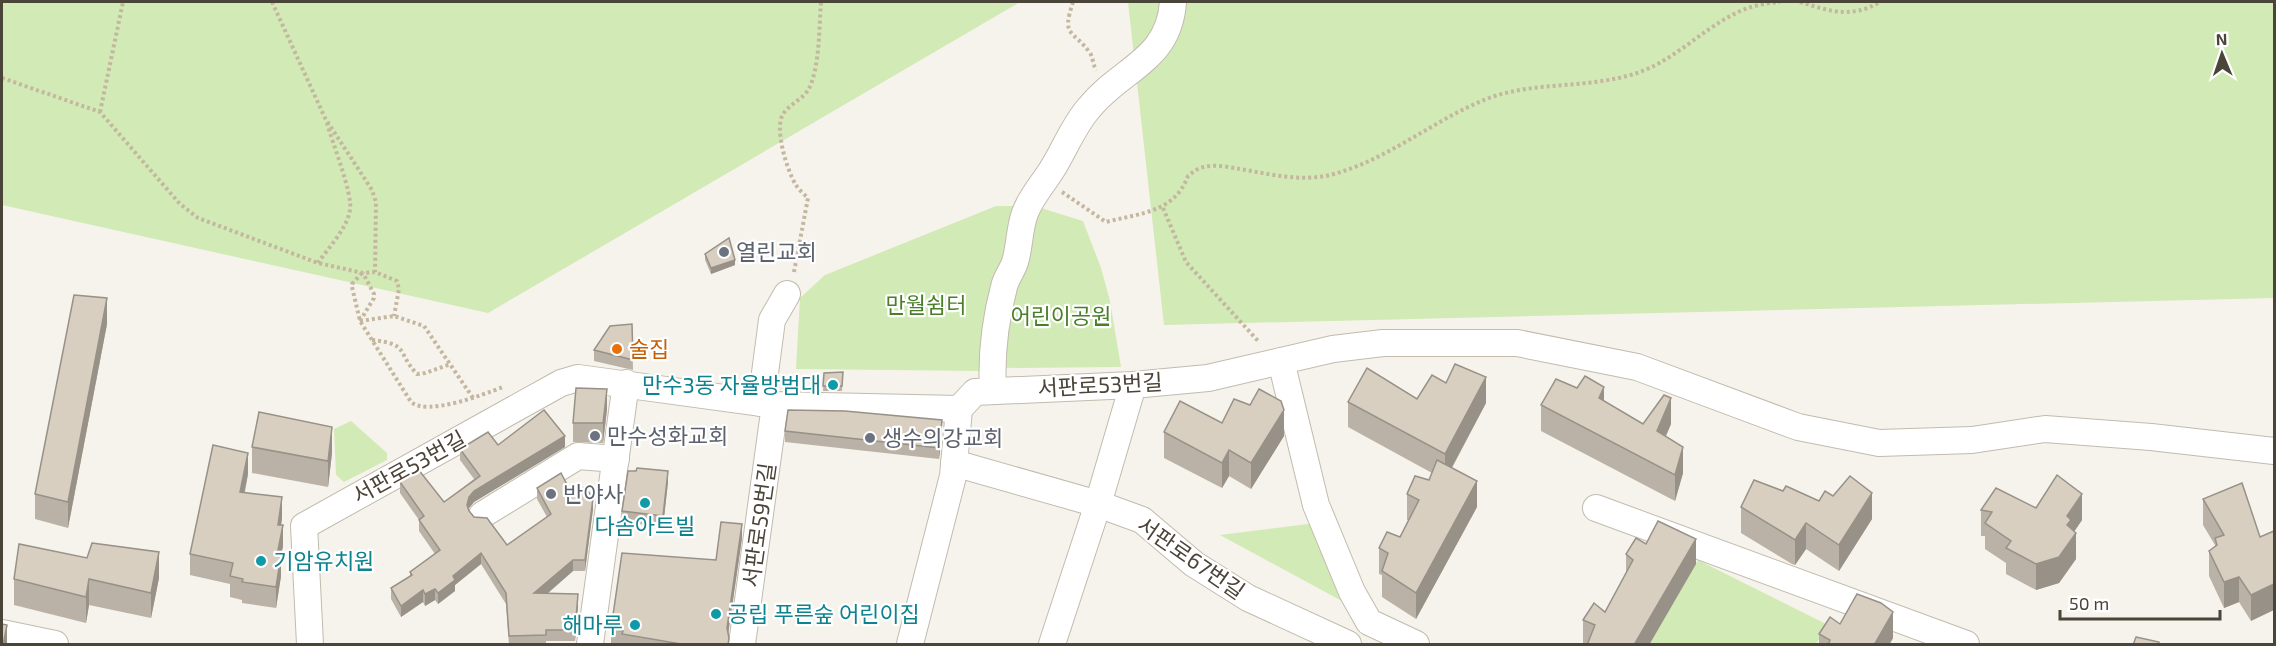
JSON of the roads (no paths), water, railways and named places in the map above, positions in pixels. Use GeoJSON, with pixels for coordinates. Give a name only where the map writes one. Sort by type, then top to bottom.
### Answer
{"type":"FeatureCollection","features":[{"type":"Feature","properties":{"kind":"street"},"geometry":{"type":"LineString","coordinates":[[993,391],[992,359],[1004,285],[1015,262],[1024,214],[1086,110],[1100,94],[1145,60],[1166,33],[1172,18],[1173,2]]}},
{"type":"Feature","properties":{"kind":"street"},"geometry":{"type":"LineString","coordinates":[[768,404],[772,320],[787,294]]}},
{"type":"Feature","properties":{"kind":"street","name":"서판로53번길"},"geometry":{"type":"LineString","coordinates":[[310,645],[304,526],[561,382],[578,378],[768,404],[959,409],[975,392],[1133,385],[1208,378],[1333,350],[1383,343],[1517,343],[1637,367],[1798,427],[1879,443],[1972,440],[2046,429],[2151,437],[2274,452]]}},
{"type":"Feature","properties":{"kind":"street"},"geometry":{"type":"LineString","coordinates":[[1281,361],[1316,505],[1352,592],[1369,622],[1416,645]]}},
{"type":"Feature","properties":{"kind":"street"},"geometry":{"type":"LineString","coordinates":[[590,645],[626,383]]}},
{"type":"Feature","properties":{"kind":"street"},"geometry":{"type":"LineString","coordinates":[[1052,645],[1098,504],[1133,385]]}},
{"type":"Feature","properties":{"kind":"street","name":"서판로59번길"},"geometry":{"type":"LineString","coordinates":[[742,645],[768,404]]}},
{"type":"Feature","properties":{"kind":"street"},"geometry":{"type":"LineString","coordinates":[[910,645],[953,476],[959,409]]}},
{"type":"Feature","properties":{"kind":"street"},"geometry":{"type":"LineString","coordinates":[[482,514],[578,456],[616,459]]}},
{"type":"Feature","properties":{"kind":"street","name":"서판로67번길"},"geometry":{"type":"LineString","coordinates":[[954,463],[1098,504],[1142,520],[1194,564],[1248,598],[1348,645]]}},
{"type":"Feature","properties":{"kind":"street"},"geometry":{"type":"LineString","coordinates":[[1596,508],[1966,645]]}},
{"type":"Feature","properties":{"kind":"street"},"geometry":{"type":"LineString","coordinates":[[2,633],[55,645]]}},
{"type":"Feature","properties":{"kind":"place","name":"열린교회"},"geometry":{"type":"Point","coordinates":[724,252]}},
{"type":"Feature","properties":{"kind":"place","name":"술집"},"geometry":{"type":"Point","coordinates":[617,349]}},
{"type":"Feature","properties":{"kind":"place","name":"만수3동 자율방범대"},"geometry":{"type":"Point","coordinates":[833,385]}},
{"type":"Feature","properties":{"kind":"place","name":"만수성화교회"},"geometry":{"type":"Point","coordinates":[595,436]}},
{"type":"Feature","properties":{"kind":"place","name":"생수의강교회"},"geometry":{"type":"Point","coordinates":[870,438]}},
{"type":"Feature","properties":{"kind":"place","name":"반야사"},"geometry":{"type":"Point","coordinates":[551,494]}},
{"type":"Feature","properties":{"kind":"place","name":"다솜아트빌"},"geometry":{"type":"Point","coordinates":[645,503]}},
{"type":"Feature","properties":{"kind":"place","name":"기암유치원"},"geometry":{"type":"Point","coordinates":[261,561]}},
{"type":"Feature","properties":{"kind":"place","name":"공립 푸른숲 어린이집"},"geometry":{"type":"Point","coordinates":[716,614]}},
{"type":"Feature","properties":{"kind":"place","name":"해마루"},"geometry":{"type":"Point","coordinates":[635,625]}},
{"type":"Feature","properties":{"kind":"park label","name":"만월쉼터"},"geometry":{"type":"Point","coordinates":[926,305]}},
{"type":"Feature","properties":{"kind":"park label","name":"어린이공원"},"geometry":{"type":"Point","coordinates":[1061,316]}}]}
